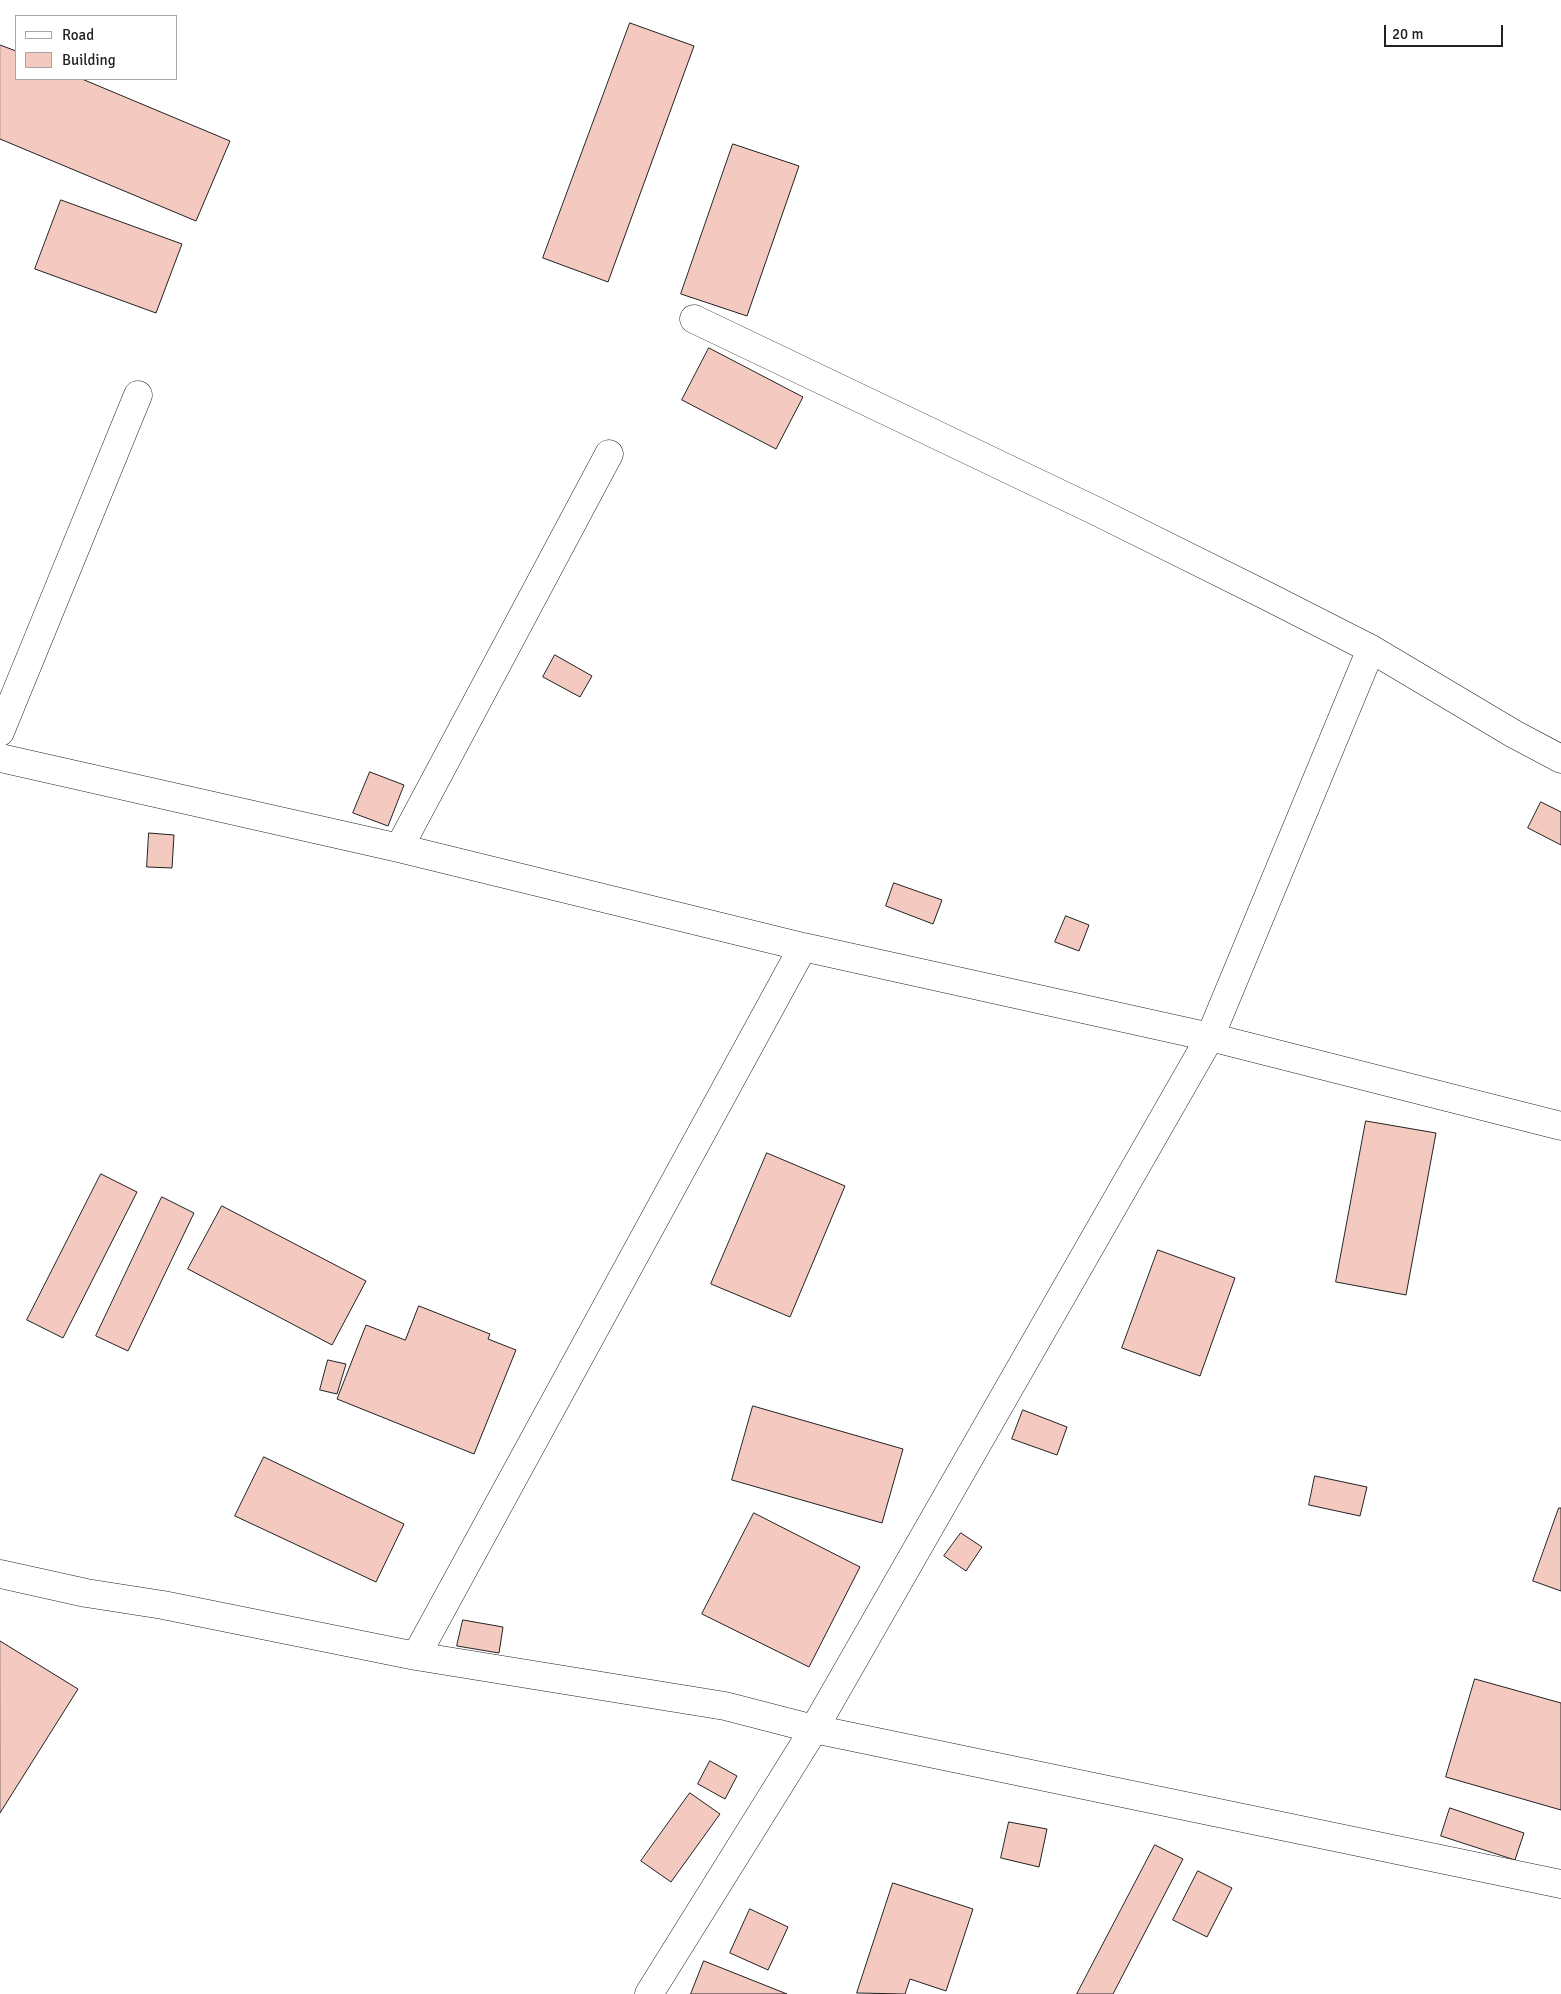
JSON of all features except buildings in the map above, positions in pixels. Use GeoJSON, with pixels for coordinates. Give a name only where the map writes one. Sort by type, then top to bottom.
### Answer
{"type":"FeatureCollection","features":[{"type":"Feature","properties":{"kind":"street"},"geometry":{"type":"LineString","coordinates":[[694,319],[1107,516],[1372,649],[1514,734],[1561,759]]}},
{"type":"Feature","properties":{"kind":"street"},"geometry":{"type":"LineString","coordinates":[[0,732],[138,395]]}},
{"type":"Feature","properties":{"kind":"street"},"geometry":{"type":"LineString","coordinates":[[399,848],[609,454]]}},
{"type":"Feature","properties":{"kind":"street"},"geometry":{"type":"LineString","coordinates":[[649,1994],[814,1729],[1210,1037],[1372,649]]}},
{"type":"Feature","properties":{"kind":"street"},"geometry":{"type":"LineString","coordinates":[[0,758],[399,848],[803,947],[1210,1037],[1561,1126]]}},
{"type":"Feature","properties":{"kind":"street"},"geometry":{"type":"LineString","coordinates":[[416,1656],[803,947]]}},
{"type":"Feature","properties":{"kind":"street"},"geometry":{"type":"LineString","coordinates":[[0,1574],[86,1593],[163,1605],[416,1656],[725,1706],[814,1729],[1561,1884]]}}]}
